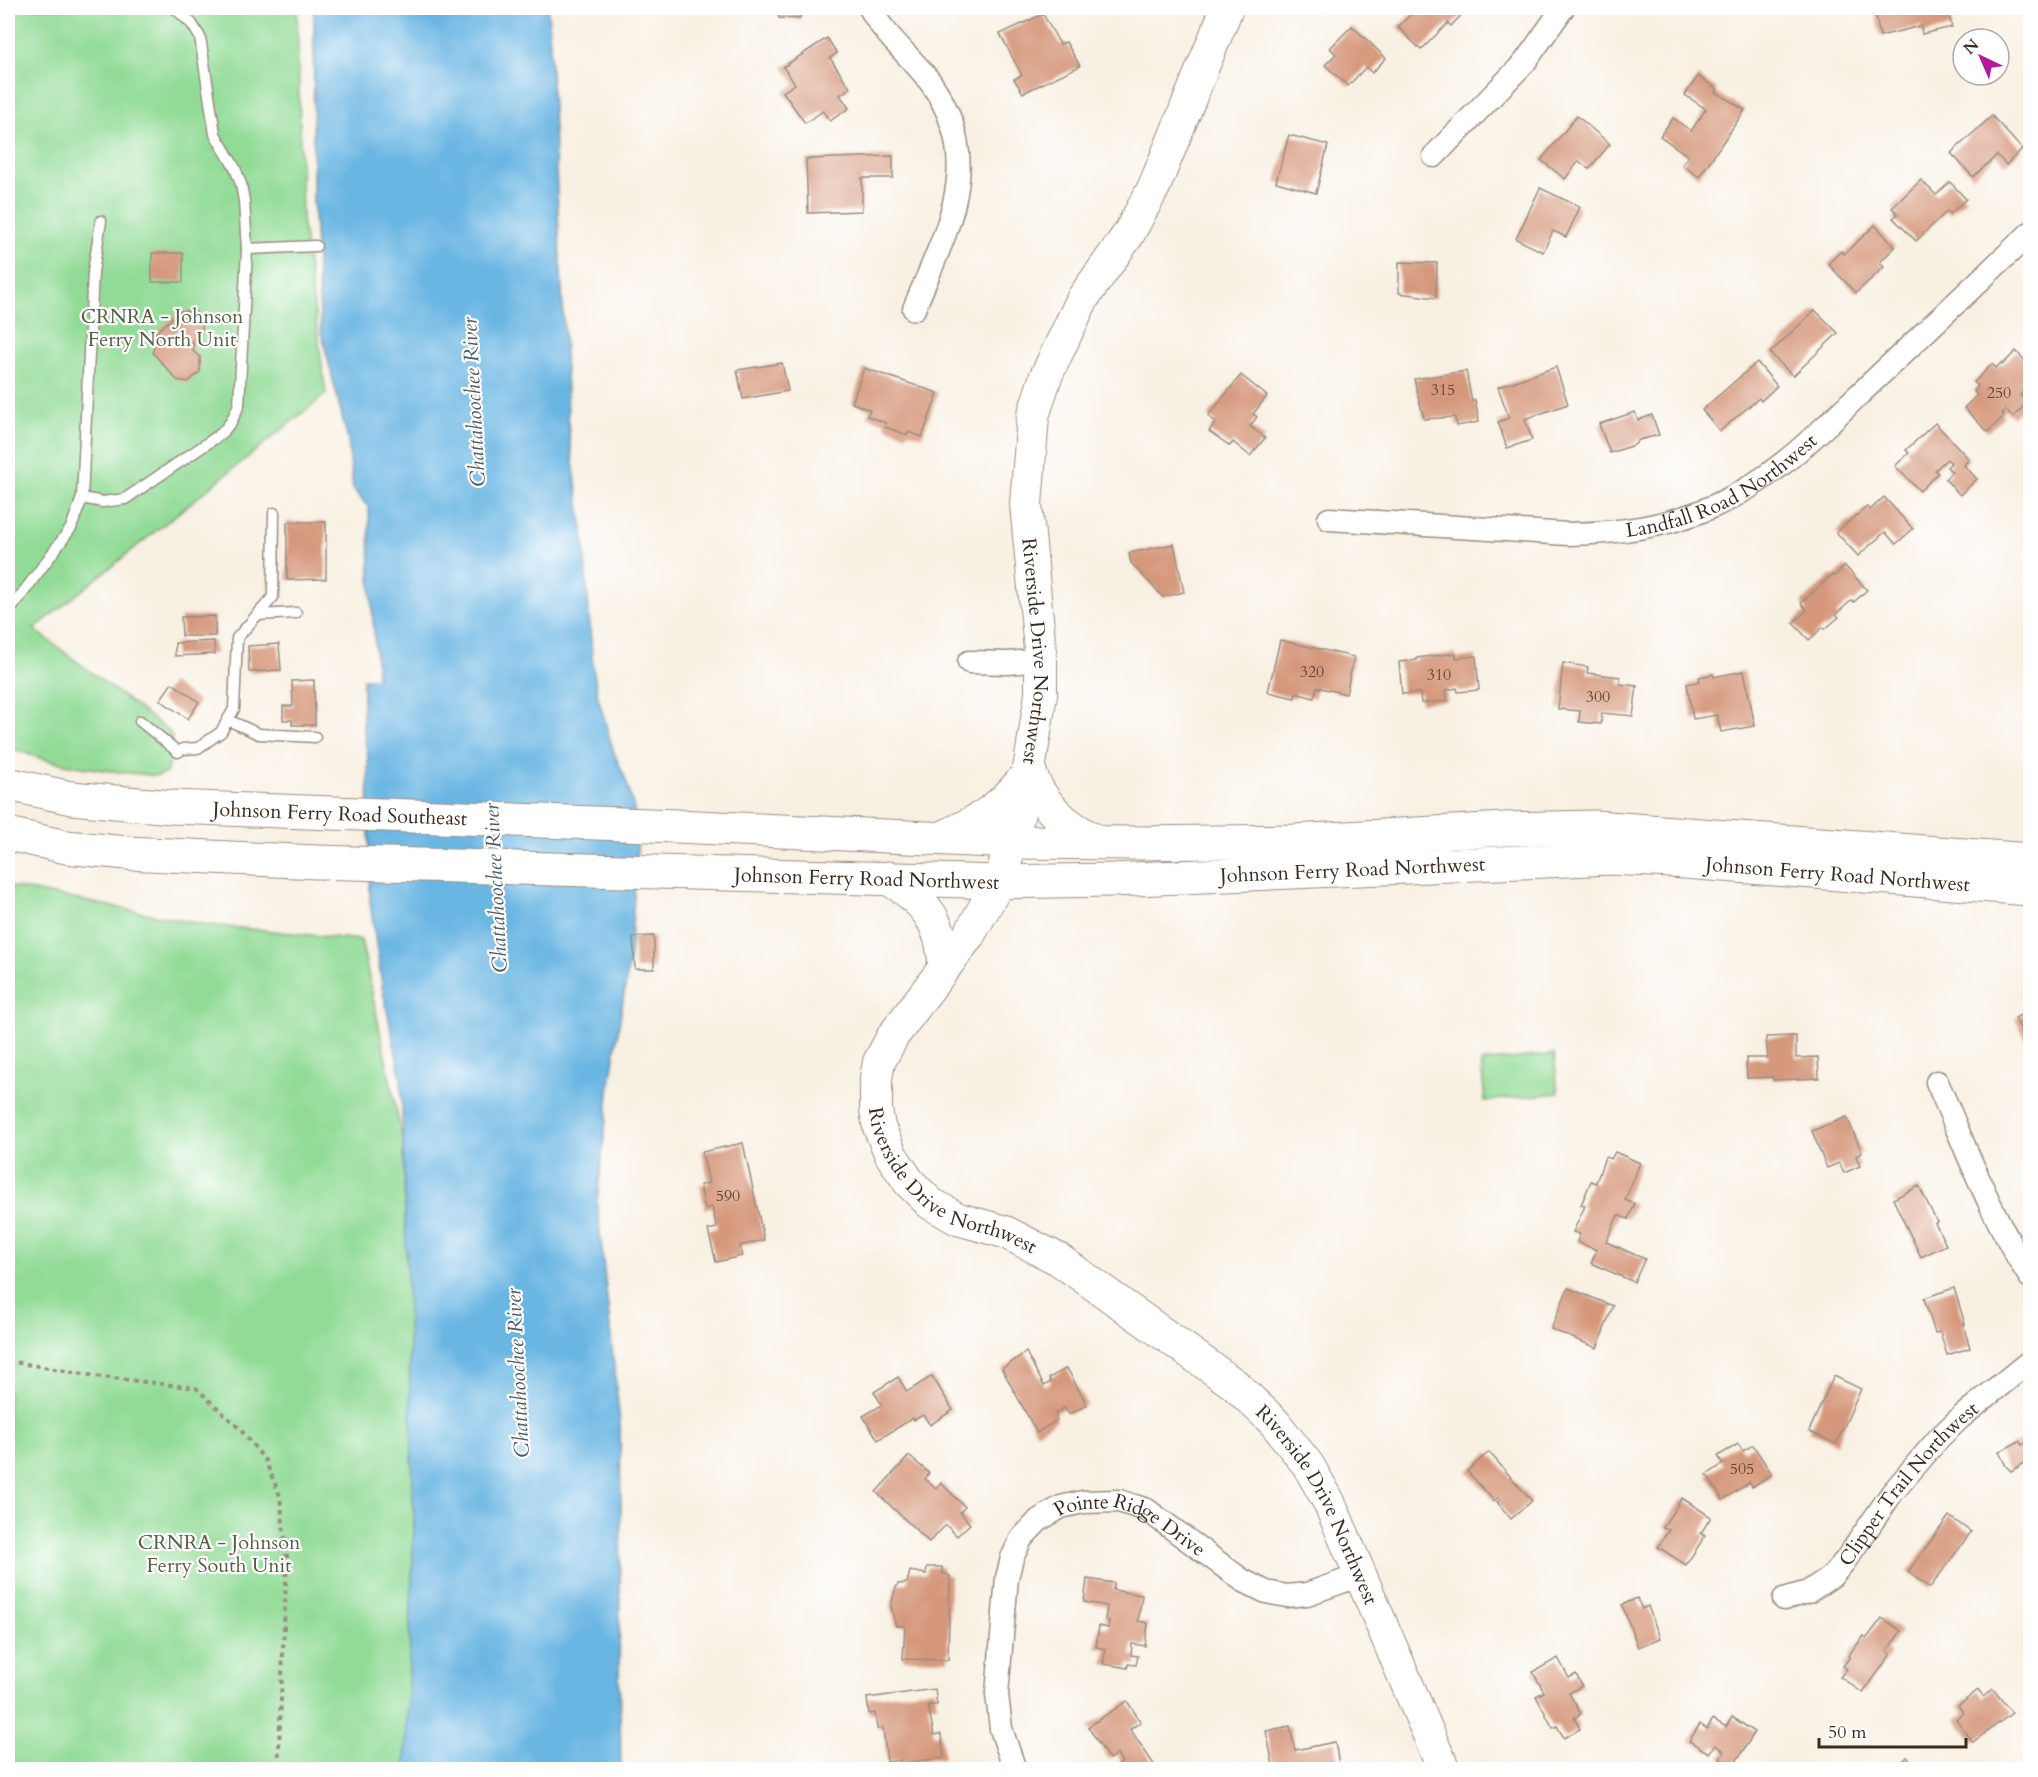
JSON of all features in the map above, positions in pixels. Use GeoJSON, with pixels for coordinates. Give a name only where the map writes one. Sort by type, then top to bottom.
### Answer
{"type":"FeatureCollection","features":[{"type":"Feature","properties":{"kind":"main road"},"geometry":{"type":"LineString","coordinates":[[940,839],[992,812],[1007,799],[1029,771],[1037,790],[1052,811],[1068,826],[1099,843]]}},
{"type":"Feature","properties":{"kind":"main road","name":"Johnson Ferry Road Southeast"},"geometry":{"type":"LineString","coordinates":[[8,784],[71,798],[118,803],[676,826]]}},
{"type":"Feature","properties":{"kind":"main road","name":"Johnson Ferry Road Northwest"},"geometry":{"type":"LineString","coordinates":[[676,826],[1012,842],[1099,843],[1294,841],[1505,829],[1595,827],[2031,860]]}},
{"type":"Feature","properties":{"kind":"main road","name":"Johnson Ferry Road Northwest"},"geometry":{"type":"LineString","coordinates":[[13,839],[127,853],[317,862],[999,882],[1112,880],[1611,858],[2031,889]]}},
{"type":"Feature","properties":{"kind":"main road"},"geometry":{"type":"LineString","coordinates":[[888,878],[912,894],[934,919],[943,947],[945,966]]}},
{"type":"Feature","properties":{"kind":"street"},"geometry":{"type":"LineString","coordinates":[[870,8],[896,45],[929,81],[944,104],[954,128],[960,162],[959,184],[952,213],[914,309]]}},
{"type":"Feature","properties":{"kind":"street","name":"Riverside Drive Northwest"},"geometry":{"type":"LineString","coordinates":[[1227,8],[1154,187],[1128,235],[1083,298],[1046,376],[1033,416],[1026,504],[1041,660],[1041,694],[1029,771],[1012,842],[999,882],[969,935],[893,1036],[879,1062],[876,1078],[876,1110],[879,1127],[891,1155],[920,1193],[944,1212],[958,1219],[1005,1232],[1049,1254],[1234,1384],[1274,1422],[1308,1465],[1329,1502],[1444,1770]]}},
{"type":"Feature","properties":{"kind":"street"},"geometry":{"type":"LineString","coordinates":[[1434,156],[1525,62],[1563,8]]}},
{"type":"Feature","properties":{"kind":"street","name":"Landfall Road Northwest"},"geometry":{"type":"LineString","coordinates":[[1329,519],[1568,534],[1606,533],[1643,528],[1680,519],[1715,506],[1744,491],[1796,453],[2031,233]]}},
{"type":"Feature","properties":{"kind":"street"},"geometry":{"type":"LineString","coordinates":[[969,662],[1008,663],[1041,660]]}},
{"type":"Feature","properties":{"kind":"street"},"geometry":{"type":"LineString","coordinates":[[1937,1082],[1995,1215],[2013,1250],[2031,1277]]}},
{"type":"Feature","properties":{"kind":"street","name":"Clipper Trail Northwest"},"geometry":{"type":"LineString","coordinates":[[1784,1599],[1808,1592],[1832,1576],[1892,1493],[1939,1438],[1960,1418],[2031,1361]]}},
{"type":"Feature","properties":{"kind":"street","name":"Pointe Ridge Drive"},"geometry":{"type":"LineString","coordinates":[[1015,1770],[1001,1729],[997,1694],[1007,1578],[1012,1558],[1021,1539],[1039,1520],[1056,1510],[1083,1502],[1119,1501],[1147,1510],[1242,1580],[1266,1592],[1287,1596],[1307,1594],[1361,1575]]}},
{"type":"Feature","properties":{"kind":"lane"},"geometry":{"type":"LineString","coordinates":[[82,498],[103,502],[126,499],[221,434],[231,422],[239,405],[242,389],[246,249],[244,201],[235,168],[214,134],[200,37],[192,24],[175,8]]}},
{"type":"Feature","properties":{"kind":"lane"},"geometry":{"type":"LineString","coordinates":[[8,614],[71,528],[82,498],[93,272],[101,221]]}},
{"type":"Feature","properties":{"kind":"lane"},"geometry":{"type":"LineString","coordinates":[[246,249],[316,246]]}},
{"type":"Feature","properties":{"kind":"lane"},"geometry":{"type":"LineString","coordinates":[[140,721],[178,752],[183,748],[198,748],[221,732],[234,709],[237,638],[273,597],[274,513]]}},
{"type":"Feature","properties":{"kind":"lane"},"geometry":{"type":"LineString","coordinates":[[257,615],[296,614]]}},
{"type":"Feature","properties":{"kind":"lane"},"geometry":{"type":"LineString","coordinates":[[228,720],[259,734],[315,737]]}},
{"type":"Feature","properties":{"kind":"path"},"geometry":{"type":"LineString","coordinates":[[8,1361],[95,1376],[195,1388],[240,1429],[265,1460],[280,1496],[287,1557],[278,1770]]}},
{"type":"Feature","properties":{"kind":"green space","name":"CRNRA - Johnson Ferry North Unit"},"geometry":{"type":"Polygon","coordinates":[[[8,8],[297,8],[302,219],[326,394],[34,629],[171,733],[174,753],[166,773],[157,776],[62,764],[8,746],[8,8]]]}},
{"type":"Feature","properties":{"kind":"green space","name":"CRNRA - Johnson Ferry South Unit"},"geometry":{"type":"Polygon","coordinates":[[[8,886],[201,924],[361,940],[425,1247],[434,1769],[8,1769],[8,886]]]}},
{"type":"Feature","properties":{"kind":"green space"},"geometry":{"type":"Polygon","coordinates":[[[1554,1054],[1558,1093],[1485,1101],[1481,1062],[1554,1054]]]}},
{"type":"Feature","properties":{"kind":"water","name":"Chattahoochee River"},"geometry":{"type":"Polygon","coordinates":[[[314,8],[548,8],[569,434],[583,531],[593,668],[598,697],[614,753],[626,780],[634,809],[638,838],[630,955],[610,1084],[597,1202],[620,1424],[621,1769],[405,1769],[414,1525],[401,1077],[383,991],[370,903],[368,757],[363,727],[363,679],[377,678],[370,575],[369,508],[353,489],[348,440],[321,332],[313,197],[314,8]]]}},
{"type":"Feature","properties":{"kind":"building"},"geometry":{"type":"Polygon","coordinates":[[[775,8],[775,12],[737,9],[775,8]]]}},
{"type":"Feature","properties":{"kind":"building"},"geometry":{"type":"Polygon","coordinates":[[[779,8],[801,8],[800,19],[779,18],[779,8]]]}},
{"type":"Feature","properties":{"kind":"building"},"geometry":{"type":"Polygon","coordinates":[[[1417,8],[1468,8],[1451,26],[1448,23],[1421,50],[1398,27],[1417,8]]]}},
{"type":"Feature","properties":{"kind":"building"},"geometry":{"type":"Polygon","coordinates":[[[1874,8],[1947,8],[1952,27],[1922,34],[1921,26],[1880,36],[1874,8]]]}},
{"type":"Feature","properties":{"kind":"building"},"geometry":{"type":"Polygon","coordinates":[[[1043,14],[1060,44],[1066,42],[1080,66],[1023,93],[1014,79],[1022,75],[1000,34],[1043,14]]]}},
{"type":"Feature","properties":{"kind":"building"},"geometry":{"type":"Polygon","coordinates":[[[1352,26],[1386,58],[1372,73],[1366,67],[1348,86],[1325,65],[1336,54],[1330,48],[1352,26]]]}},
{"type":"Feature","properties":{"kind":"building"},"geometry":{"type":"Polygon","coordinates":[[[827,38],[837,53],[830,58],[850,88],[840,95],[849,108],[830,121],[823,111],[805,123],[783,92],[795,84],[783,67],[827,38]]]}},
{"type":"Feature","properties":{"kind":"building"},"geometry":{"type":"Polygon","coordinates":[[[1698,76],[1717,89],[1715,92],[1745,110],[1699,177],[1682,165],[1688,156],[1660,136],[1673,118],[1691,131],[1706,109],[1685,95],[1698,76]]]}},
{"type":"Feature","properties":{"kind":"building"},"geometry":{"type":"Polygon","coordinates":[[[1577,116],[1610,144],[1589,169],[1579,161],[1565,179],[1541,160],[1577,116]]]}},
{"type":"Feature","properties":{"kind":"building"},"geometry":{"type":"Polygon","coordinates":[[[1992,116],[2022,149],[2006,165],[1997,155],[1973,177],[1951,153],[1992,116]]]}},
{"type":"Feature","properties":{"kind":"building"},"geometry":{"type":"Polygon","coordinates":[[[1289,135],[1328,145],[1316,193],[1276,182],[1289,135]]]}},
{"type":"Feature","properties":{"kind":"building"},"geometry":{"type":"Polygon","coordinates":[[[893,156],[893,178],[862,178],[862,211],[808,213],[806,159],[893,156]]]}},
{"type":"Feature","properties":{"kind":"building"},"geometry":{"type":"Polygon","coordinates":[[[1921,180],[1936,195],[1950,182],[1966,199],[1950,214],[1947,211],[1916,241],[1893,218],[1898,214],[1892,208],[1921,180]]]}},
{"type":"Feature","properties":{"kind":"building"},"geometry":{"type":"Polygon","coordinates":[[[1540,188],[1580,207],[1566,237],[1553,231],[1543,252],[1516,239],[1540,188]]]}},
{"type":"Feature","properties":{"kind":"building"},"geometry":{"type":"Polygon","coordinates":[[[1875,225],[1895,247],[1880,262],[1884,267],[1856,293],[1828,264],[1841,251],[1844,254],[1875,225]]]}},
{"type":"Feature","properties":{"kind":"building"},"geometry":{"type":"Polygon","coordinates":[[[152,253],[183,253],[183,282],[152,282],[152,253]]]}},
{"type":"Feature","properties":{"kind":"building"},"geometry":{"type":"Polygon","coordinates":[[[1399,262],[1437,263],[1436,298],[1399,293],[1399,262]]]}},
{"type":"Feature","properties":{"kind":"building"},"geometry":{"type":"Polygon","coordinates":[[[1815,310],[1838,333],[1793,376],[1770,353],[1815,310]]]}},
{"type":"Feature","properties":{"kind":"building"},"geometry":{"type":"Polygon","coordinates":[[[180,311],[195,311],[202,321],[202,332],[193,340],[193,351],[200,357],[200,372],[188,382],[177,380],[153,353],[154,334],[180,311]]]}},
{"type":"Feature","properties":{"kind":"building"},"geometry":{"type":"Polygon","coordinates":[[[2016,351],[2030,366],[2030,391],[2028,394],[2024,391],[2020,395],[2027,403],[2013,417],[2005,410],[2002,414],[2004,416],[1988,432],[1964,408],[1977,395],[1974,391],[1978,386],[1974,382],[1992,364],[1996,368],[2001,363],[2002,365],[2016,351]]]}},
{"type":"Feature","properties":{"kind":"building"},"geometry":{"type":"Polygon","coordinates":[[[1757,362],[1777,386],[1761,401],[1759,398],[1720,431],[1702,410],[1757,362]]]}},
{"type":"Feature","properties":{"kind":"building"},"geometry":{"type":"Polygon","coordinates":[[[782,363],[788,391],[743,399],[737,370],[782,363]]]}},
{"type":"Feature","properties":{"kind":"building"},"geometry":{"type":"Polygon","coordinates":[[[1556,367],[1568,404],[1525,419],[1532,440],[1507,448],[1498,422],[1509,418],[1498,387],[1556,367]]]}},
{"type":"Feature","properties":{"kind":"building"},"geometry":{"type":"Polygon","coordinates":[[[864,368],[938,393],[922,437],[908,432],[907,435],[885,427],[886,423],[867,416],[870,410],[852,403],[864,368]]]}},
{"type":"Feature","properties":{"kind":"building"},"geometry":{"type":"Polygon","coordinates":[[[1466,371],[1479,422],[1457,426],[1455,417],[1424,419],[1414,379],[1466,371]]]}},
{"type":"Feature","properties":{"kind":"building"},"geometry":{"type":"Polygon","coordinates":[[[1241,375],[1267,396],[1253,414],[1257,417],[1250,426],[1265,438],[1250,456],[1233,442],[1230,446],[1209,431],[1216,422],[1208,416],[1241,375]]]}},
{"type":"Feature","properties":{"kind":"building"},"geometry":{"type":"Polygon","coordinates":[[[1635,412],[1638,420],[1652,415],[1659,435],[1639,440],[1634,445],[1610,453],[1599,424],[1635,412]]]}},
{"type":"Feature","properties":{"kind":"building"},"geometry":{"type":"Polygon","coordinates":[[[1935,423],[1969,459],[1964,465],[1977,479],[1960,495],[1945,479],[1952,472],[1947,467],[1951,463],[1947,459],[1935,470],[1938,473],[1920,491],[1895,466],[1909,453],[1906,450],[1935,423]]]}},
{"type":"Feature","properties":{"kind":"building"},"geometry":{"type":"Polygon","coordinates":[[[1884,497],[1913,529],[1896,544],[1885,532],[1858,556],[1836,532],[1867,507],[1870,510],[1884,497]]]}},
{"type":"Feature","properties":{"kind":"building"},"geometry":{"type":"Polygon","coordinates":[[[287,522],[326,522],[326,579],[287,580],[287,522]]]}},
{"type":"Feature","properties":{"kind":"building"},"geometry":{"type":"Polygon","coordinates":[[[1174,544],[1184,592],[1163,597],[1131,563],[1129,553],[1174,544]]]}},
{"type":"Feature","properties":{"kind":"building"},"geometry":{"type":"Polygon","coordinates":[[[1845,566],[1867,590],[1854,602],[1852,600],[1836,614],[1839,617],[1809,640],[1793,623],[1807,610],[1801,603],[1845,566]]]}},
{"type":"Feature","properties":{"kind":"building"},"geometry":{"type":"Polygon","coordinates":[[[215,616],[215,636],[182,636],[181,617],[215,616]]]}},
{"type":"Feature","properties":{"kind":"building"},"geometry":{"type":"Polygon","coordinates":[[[1280,640],[1354,657],[1346,694],[1317,687],[1314,698],[1296,693],[1295,698],[1268,692],[1280,640]]]}},
{"type":"Feature","properties":{"kind":"building"},"geometry":{"type":"Polygon","coordinates":[[[214,641],[215,654],[175,656],[175,643],[214,641]]]}},
{"type":"Feature","properties":{"kind":"building"},"geometry":{"type":"Polygon","coordinates":[[[279,644],[281,670],[249,672],[248,646],[279,644]]]}},
{"type":"Feature","properties":{"kind":"building"},"geometry":{"type":"Polygon","coordinates":[[[1456,653],[1456,658],[1476,656],[1479,690],[1458,692],[1457,688],[1446,690],[1447,701],[1421,703],[1420,693],[1402,694],[1399,662],[1456,653]]]}},
{"type":"Feature","properties":{"kind":"building"},"geometry":{"type":"Polygon","coordinates":[[[1563,663],[1588,667],[1587,673],[1620,677],[1620,684],[1637,686],[1633,716],[1602,713],[1601,724],[1579,722],[1580,711],[1558,709],[1563,663]]]}},
{"type":"Feature","properties":{"kind":"building"},"geometry":{"type":"Polygon","coordinates":[[[1744,671],[1755,726],[1721,732],[1717,715],[1693,719],[1687,684],[1700,681],[1699,677],[1713,674],[1714,677],[1744,671]]]}},
{"type":"Feature","properties":{"kind":"building"},"geometry":{"type":"Polygon","coordinates":[[[314,680],[315,725],[292,725],[292,720],[283,720],[283,706],[293,706],[292,681],[314,680]]]}},
{"type":"Feature","properties":{"kind":"building"},"geometry":{"type":"Polygon","coordinates":[[[172,683],[199,702],[188,719],[160,700],[172,683]]]}},
{"type":"Feature","properties":{"kind":"building"},"geometry":{"type":"Polygon","coordinates":[[[654,936],[654,969],[635,969],[633,937],[654,936]]]}},
{"type":"Feature","properties":{"kind":"building"},"geometry":{"type":"Polygon","coordinates":[[[2030,1009],[2030,1047],[2015,1018],[2030,1009]]]}},
{"type":"Feature","properties":{"kind":"building"},"geometry":{"type":"Polygon","coordinates":[[[1796,1036],[1796,1058],[1818,1057],[1819,1078],[1773,1080],[1773,1077],[1747,1078],[1746,1058],[1768,1058],[1766,1037],[1796,1036]]]}},
{"type":"Feature","properties":{"kind":"building"},"geometry":{"type":"Polygon","coordinates":[[[1847,1117],[1862,1153],[1856,1156],[1860,1166],[1844,1173],[1839,1163],[1827,1168],[1812,1131],[1847,1117]]]}},
{"type":"Feature","properties":{"kind":"building"},"geometry":{"type":"Polygon","coordinates":[[[743,1143],[764,1240],[740,1246],[742,1256],[716,1262],[708,1230],[717,1228],[712,1207],[705,1209],[700,1185],[709,1183],[702,1152],[743,1143]]]}},
{"type":"Feature","properties":{"kind":"building"},"geometry":{"type":"Polygon","coordinates":[[[1615,1152],[1640,1163],[1625,1200],[1635,1204],[1628,1219],[1618,1215],[1606,1242],[1645,1259],[1634,1282],[1591,1263],[1597,1250],[1577,1242],[1580,1234],[1573,1232],[1585,1206],[1581,1205],[1591,1181],[1596,1183],[1605,1157],[1611,1159],[1615,1152]]]}},
{"type":"Feature","properties":{"kind":"building"},"geometry":{"type":"Polygon","coordinates":[[[1919,1186],[1946,1245],[1921,1257],[1893,1199],[1919,1186]]]}},
{"type":"Feature","properties":{"kind":"building"},"geometry":{"type":"Polygon","coordinates":[[[1568,1288],[1613,1306],[1597,1348],[1551,1329],[1568,1288]]]}},
{"type":"Feature","properties":{"kind":"building"},"geometry":{"type":"Polygon","coordinates":[[[1954,1288],[1970,1348],[1947,1355],[1940,1332],[1935,1333],[1924,1298],[1954,1288]]]}},
{"type":"Feature","properties":{"kind":"building"},"geometry":{"type":"Polygon","coordinates":[[[1026,1352],[1044,1386],[1051,1382],[1049,1378],[1067,1368],[1087,1405],[1069,1414],[1064,1408],[1055,1414],[1057,1420],[1037,1433],[1002,1369],[1026,1352]]]}},
{"type":"Feature","properties":{"kind":"building"},"geometry":{"type":"Polygon","coordinates":[[[932,1376],[953,1410],[930,1425],[923,1415],[914,1420],[913,1418],[878,1440],[863,1416],[882,1405],[874,1392],[898,1377],[907,1392],[932,1376]]]}},
{"type":"Feature","properties":{"kind":"building"},"geometry":{"type":"Polygon","coordinates":[[[1834,1376],[1861,1389],[1836,1444],[1809,1431],[1834,1376]]]}},
{"type":"Feature","properties":{"kind":"building"},"geometry":{"type":"Polygon","coordinates":[[[2019,1441],[2022,1445],[2030,1441],[2030,1448],[2026,1451],[2030,1460],[2011,1471],[1999,1452],[2019,1441]]]}},
{"type":"Feature","properties":{"kind":"building"},"geometry":{"type":"Polygon","coordinates":[[[1738,1444],[1743,1451],[1753,1445],[1772,1474],[1752,1487],[1750,1482],[1723,1500],[1707,1475],[1723,1464],[1718,1456],[1738,1444]]]}},
{"type":"Feature","properties":{"kind":"building"},"geometry":{"type":"Polygon","coordinates":[[[1489,1452],[1532,1501],[1511,1519],[1497,1502],[1501,1499],[1499,1497],[1494,1501],[1467,1471],[1489,1452]]]}},
{"type":"Feature","properties":{"kind":"building"},"geometry":{"type":"Polygon","coordinates":[[[909,1456],[929,1473],[925,1479],[936,1489],[941,1483],[965,1507],[960,1512],[970,1524],[957,1536],[946,1525],[929,1542],[876,1492],[909,1456]]]}},
{"type":"Feature","properties":{"kind":"building"},"geometry":{"type":"Polygon","coordinates":[[[1682,1498],[1711,1517],[1701,1533],[1705,1536],[1686,1565],[1658,1547],[1669,1530],[1663,1527],[1682,1498]]]}},
{"type":"Feature","properties":{"kind":"building"},"geometry":{"type":"Polygon","coordinates":[[[1949,1516],[1971,1532],[1930,1588],[1908,1572],[1949,1516]]]}},
{"type":"Feature","properties":{"kind":"building"},"geometry":{"type":"Polygon","coordinates":[[[927,1567],[942,1567],[943,1573],[950,1576],[948,1660],[903,1659],[905,1626],[896,1626],[891,1606],[898,1584],[907,1583],[910,1571],[926,1574],[927,1567]]]}},
{"type":"Feature","properties":{"kind":"building"},"geometry":{"type":"Polygon","coordinates":[[[1087,1579],[1114,1583],[1113,1590],[1142,1595],[1138,1621],[1148,1623],[1145,1646],[1132,1644],[1131,1655],[1138,1656],[1136,1665],[1128,1664],[1128,1668],[1103,1664],[1106,1649],[1096,1647],[1099,1626],[1108,1628],[1109,1621],[1105,1620],[1107,1606],[1084,1602],[1087,1579]]]}},
{"type":"Feature","properties":{"kind":"building"},"geometry":{"type":"Polygon","coordinates":[[[1637,1598],[1642,1609],[1648,1606],[1660,1638],[1638,1647],[1622,1605],[1637,1598]]]}},
{"type":"Feature","properties":{"kind":"building"},"geometry":{"type":"Polygon","coordinates":[[[1882,1618],[1901,1631],[1887,1651],[1891,1654],[1863,1693],[1840,1677],[1847,1669],[1843,1666],[1850,1657],[1848,1656],[1864,1636],[1867,1638],[1882,1618]]]}},
{"type":"Feature","properties":{"kind":"building"},"geometry":{"type":"Polygon","coordinates":[[[1558,1658],[1569,1678],[1576,1674],[1582,1686],[1569,1693],[1581,1714],[1574,1718],[1580,1729],[1564,1738],[1557,1726],[1553,1728],[1536,1696],[1544,1692],[1533,1672],[1558,1658]]]}},
{"type":"Feature","properties":{"kind":"building"},"geometry":{"type":"Polygon","coordinates":[[[935,1689],[937,1705],[928,1705],[934,1735],[941,1734],[944,1758],[900,1763],[900,1760],[887,1762],[883,1728],[877,1729],[875,1713],[869,1714],[867,1698],[935,1689]]]}},
{"type":"Feature","properties":{"kind":"building"},"geometry":{"type":"Polygon","coordinates":[[[1993,1689],[2012,1713],[1973,1742],[1956,1719],[1964,1713],[1958,1706],[1978,1690],[1983,1697],[1993,1689]]]}},
{"type":"Feature","properties":{"kind":"building"},"geometry":{"type":"Polygon","coordinates":[[[1127,1701],[1141,1722],[1130,1729],[1157,1769],[1155,1770],[1121,1770],[1118,1765],[1122,1762],[1117,1754],[1109,1759],[1088,1727],[1127,1701]]]}},
{"type":"Feature","properties":{"kind":"building"},"geometry":{"type":"Polygon","coordinates":[[[1732,1717],[1755,1732],[1733,1766],[1720,1758],[1724,1751],[1715,1745],[1709,1753],[1689,1741],[1700,1724],[1707,1729],[1713,1719],[1726,1727],[1732,1717]]]}},
{"type":"Feature","properties":{"kind":"building"},"geometry":{"type":"Polygon","coordinates":[[[1290,1726],[1295,1750],[1335,1742],[1340,1770],[1274,1770],[1266,1731],[1290,1726]]]}},
{"type":"Feature","properties":{"kind":"building"},"geometry":{"type":"Polygon","coordinates":[[[1907,1757],[1920,1770],[1894,1770],[1907,1757]]]}}]}
